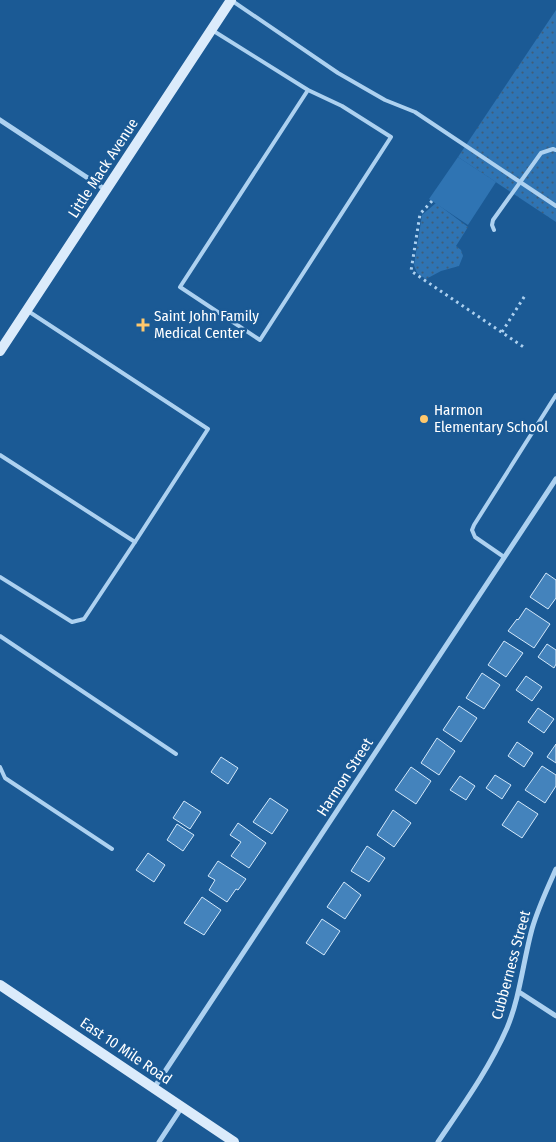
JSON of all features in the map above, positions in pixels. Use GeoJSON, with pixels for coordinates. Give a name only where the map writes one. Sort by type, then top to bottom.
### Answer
{"type":"FeatureCollection","features":[{"type":"Feature","properties":{"kind":"main road","name":"Little Mack Avenue"},"geometry":{"type":"LineString","coordinates":[[0,352],[231,0]]}},
{"type":"Feature","properties":{"kind":"main road","name":"East 10 Mile Road"},"geometry":{"type":"LineString","coordinates":[[0,985],[234,1142]]}},
{"type":"Feature","properties":{"kind":"street"},"geometry":{"type":"LineString","coordinates":[[0,120],[107,190]]}},
{"type":"Feature","properties":{"kind":"street","name":"Harmon Street"},"geometry":{"type":"LineString","coordinates":[[154,1088],[556,479]]}},
{"type":"Feature","properties":{"kind":"street","name":"Cubberness Street"},"geometry":{"type":"LineString","coordinates":[[438,1142],[490,1063],[507,1027],[519,992],[532,929],[541,901],[556,869]]}},
{"type":"Feature","properties":{"kind":"street"},"geometry":{"type":"LineString","coordinates":[[519,992],[556,1016]]}},
{"type":"Feature","properties":{"kind":"street"},"geometry":{"type":"LineString","coordinates":[[158,1142],[182,1107]]}},
{"type":"Feature","properties":{"kind":"lane"},"geometry":{"type":"LineString","coordinates":[[231,0],[338,72],[385,100],[414,112],[556,206]]}},
{"type":"Feature","properties":{"kind":"lane"},"geometry":{"type":"LineString","coordinates":[[212,30],[308,90],[342,106],[391,137],[260,340],[180,287],[308,90]]}},
{"type":"Feature","properties":{"kind":"lane"},"geometry":{"type":"LineString","coordinates":[[494,230],[492,226],[493,220],[541,153],[553,149],[556,150]]}},
{"type":"Feature","properties":{"kind":"lane"},"geometry":{"type":"LineString","coordinates":[[0,577],[72,622],[84,619],[208,429],[27,311]]}},
{"type":"Feature","properties":{"kind":"lane"},"geometry":{"type":"LineString","coordinates":[[504,557],[474,537],[472,530],[556,395]]}},
{"type":"Feature","properties":{"kind":"lane"},"geometry":{"type":"LineString","coordinates":[[0,455],[134,542]]}},
{"type":"Feature","properties":{"kind":"lane"},"geometry":{"type":"LineString","coordinates":[[0,636],[176,754]]}},
{"type":"Feature","properties":{"kind":"lane"},"geometry":{"type":"LineString","coordinates":[[0,767],[5,778],[112,849]]}},
{"type":"Feature","properties":{"kind":"path"},"geometry":{"type":"LineString","coordinates":[[432,201],[420,214],[411,272],[525,348]]}},
{"type":"Feature","properties":{"kind":"path"},"geometry":{"type":"LineString","coordinates":[[502,332],[526,294]]}},
{"type":"Feature","properties":{"kind":"shaded area"},"geometry":{"type":"Polygon","coordinates":[[[556,10],[556,222],[458,157],[556,10]]]}},
{"type":"Feature","properties":{"kind":"shaded area"},"geometry":{"type":"Polygon","coordinates":[[[458,157],[496,182],[468,225],[429,199],[458,157]]]}},
{"type":"Feature","properties":{"kind":"shaded area"},"geometry":{"type":"Polygon","coordinates":[[[436,203],[468,227],[456,246],[461,250],[463,256],[459,266],[441,271],[426,279],[417,273],[414,265],[422,215],[436,203]]]}},
{"type":"Feature","properties":{"kind":"building"},"geometry":{"type":"Polygon","coordinates":[[[546,573],[556,580],[556,598],[548,609],[530,597],[546,573]]]}},
{"type":"Feature","properties":{"kind":"building"},"geometry":{"type":"Polygon","coordinates":[[[526,608],[550,624],[534,648],[508,631],[526,608]]]}},
{"type":"Feature","properties":{"kind":"building"},"geometry":{"type":"Polygon","coordinates":[[[504,641],[523,653],[506,677],[488,665],[504,641]]]}},
{"type":"Feature","properties":{"kind":"building"},"geometry":{"type":"Polygon","coordinates":[[[547,644],[556,650],[556,664],[554,668],[538,657],[547,644]]]}},
{"type":"Feature","properties":{"kind":"building"},"geometry":{"type":"Polygon","coordinates":[[[482,673],[500,685],[484,709],[466,698],[482,673]]]}},
{"type":"Feature","properties":{"kind":"building"},"geometry":{"type":"Polygon","coordinates":[[[526,676],[542,687],[532,701],[516,690],[526,676]]]}},
{"type":"Feature","properties":{"kind":"building"},"geometry":{"type":"Polygon","coordinates":[[[459,706],[477,718],[461,742],[443,730],[459,706]]]}},
{"type":"Feature","properties":{"kind":"building"},"geometry":{"type":"Polygon","coordinates":[[[538,708],[554,719],[544,733],[528,722],[538,708]]]}},
{"type":"Feature","properties":{"kind":"building"},"geometry":{"type":"Polygon","coordinates":[[[437,738],[455,751],[439,775],[421,763],[437,738]]]}},
{"type":"Feature","properties":{"kind":"building"},"geometry":{"type":"Polygon","coordinates":[[[517,742],[533,753],[524,767],[508,756],[517,742]]]}},
{"type":"Feature","properties":{"kind":"building"},"geometry":{"type":"Polygon","coordinates":[[[556,744],[556,763],[547,757],[556,744]]]}},
{"type":"Feature","properties":{"kind":"building"},"geometry":{"type":"Polygon","coordinates":[[[221,757],[238,768],[228,784],[211,772],[221,757]]]}},
{"type":"Feature","properties":{"kind":"building"},"geometry":{"type":"Polygon","coordinates":[[[542,766],[556,775],[556,786],[545,803],[525,790],[542,766]]]}},
{"type":"Feature","properties":{"kind":"building"},"geometry":{"type":"Polygon","coordinates":[[[411,767],[431,781],[416,804],[395,790],[411,767]]]}},
{"type":"Feature","properties":{"kind":"building"},"geometry":{"type":"Polygon","coordinates":[[[495,775],[511,785],[502,799],[486,788],[495,775]]]}},
{"type":"Feature","properties":{"kind":"building"},"geometry":{"type":"Polygon","coordinates":[[[460,776],[475,786],[466,800],[450,790],[460,776]]]}},
{"type":"Feature","properties":{"kind":"building"},"geometry":{"type":"Polygon","coordinates":[[[270,798],[288,810],[272,834],[253,822],[270,798]]]}},
{"type":"Feature","properties":{"kind":"building"},"geometry":{"type":"Polygon","coordinates":[[[184,801],[201,812],[190,829],[173,818],[184,801]]]}},
{"type":"Feature","properties":{"kind":"building"},"geometry":{"type":"Polygon","coordinates":[[[518,801],[538,814],[522,838],[502,825],[518,801]]]}},
{"type":"Feature","properties":{"kind":"building"},"geometry":{"type":"Polygon","coordinates":[[[393,810],[411,823],[394,847],[377,835],[393,810]]]}},
{"type":"Feature","properties":{"kind":"building"},"geometry":{"type":"Polygon","coordinates":[[[238,823],[266,843],[249,868],[231,856],[241,842],[230,835],[238,823]]]}},
{"type":"Feature","properties":{"kind":"building"},"geometry":{"type":"Polygon","coordinates":[[[177,824],[194,835],[183,851],[167,840],[177,824]]]}},
{"type":"Feature","properties":{"kind":"building"},"geometry":{"type":"Polygon","coordinates":[[[367,846],[385,858],[369,882],[351,871],[367,846]]]}},
{"type":"Feature","properties":{"kind":"building"},"geometry":{"type":"Polygon","coordinates":[[[148,853],[165,865],[154,882],[136,870],[148,853]]]}},
{"type":"Feature","properties":{"kind":"building"},"geometry":{"type":"Polygon","coordinates":[[[218,861],[246,879],[227,902],[209,890],[215,880],[208,876],[218,861]]]}},
{"type":"Feature","properties":{"kind":"building"},"geometry":{"type":"Polygon","coordinates":[[[344,882],[361,895],[345,919],[327,907],[344,882]]]}},
{"type":"Feature","properties":{"kind":"building"},"geometry":{"type":"Polygon","coordinates":[[[202,897],[221,910],[204,935],[184,923],[202,897]]]}},
{"type":"Feature","properties":{"kind":"building"},"geometry":{"type":"Polygon","coordinates":[[[322,919],[340,931],[324,955],[306,943],[322,919]]]}},
{"type":"Feature","properties":{"kind":"place","name":"Saint John Family Medical Center"},"geometry":{"type":"Point","coordinates":[143,325]}},
{"type":"Feature","properties":{"kind":"place","name":"Harmon Elementary School"},"geometry":{"type":"Point","coordinates":[424,419]}}]}
